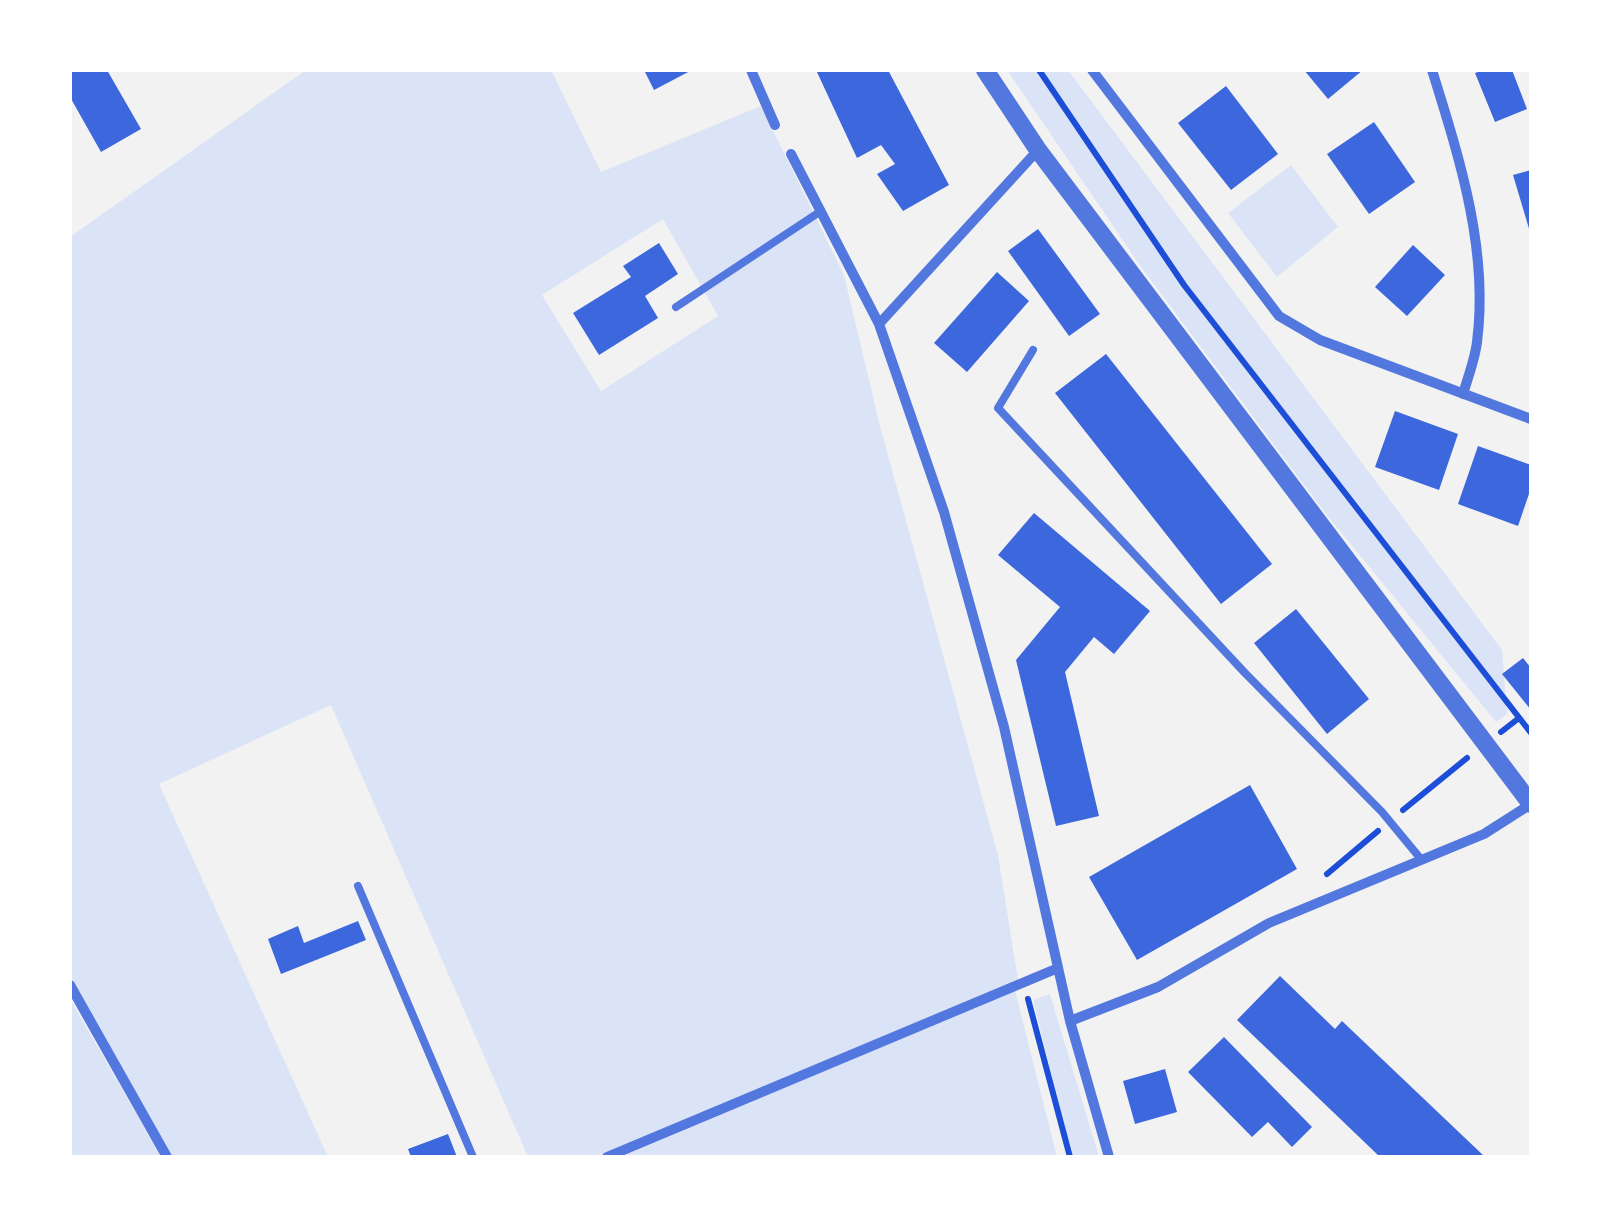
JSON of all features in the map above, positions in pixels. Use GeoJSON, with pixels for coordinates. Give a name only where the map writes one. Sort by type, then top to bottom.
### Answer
{"type":"FeatureCollection","features":[{"type":"Feature","properties":{"kind":"street"},"geometry":{"type":"LineString","coordinates":[[751,70],[775,125]]}},
{"type":"Feature","properties":{"kind":"street"},"geometry":{"type":"LineString","coordinates":[[985,70],[1038,150],[1531,804],[1484,834],[1269,922],[1158,987],[1070,1021]]}},
{"type":"Feature","properties":{"kind":"street"},"geometry":{"type":"LineString","coordinates":[[1092,70],[1279,316],[1320,340],[1531,420]]}},
{"type":"Feature","properties":{"kind":"street"},"geometry":{"type":"LineString","coordinates":[[1432,70],[1464,173],[1479,273],[1477,343],[1463,394]]}},
{"type":"Feature","properties":{"kind":"street"},"geometry":{"type":"LineString","coordinates":[[879,324],[1038,150]]}},
{"type":"Feature","properties":{"kind":"street"},"geometry":{"type":"LineString","coordinates":[[791,154],[879,324],[944,512],[1004,727],[1070,1021],[1109,1157]]}},
{"type":"Feature","properties":{"kind":"street"},"geometry":{"type":"LineString","coordinates":[[607,1157],[1058,968]]}},
{"type":"Feature","properties":{"kind":"street"},"geometry":{"type":"LineString","coordinates":[[70,985],[167,1157]]}},
{"type":"Feature","properties":{"kind":"lane"},"geometry":{"type":"LineString","coordinates":[[676,307],[821,211]]}},
{"type":"Feature","properties":{"kind":"lane"},"geometry":{"type":"LineString","coordinates":[[1034,350],[998,408],[1420,858]]}},
{"type":"Feature","properties":{"kind":"lane"},"geometry":{"type":"LineString","coordinates":[[358,886],[473,1157]]}},
{"type":"Feature","properties":{"kind":"path"},"geometry":{"type":"LineString","coordinates":[[1038,71],[1184,285],[1531,732]]}},
{"type":"Feature","properties":{"kind":"path"},"geometry":{"type":"LineString","coordinates":[[1319,878],[1336,869],[1486,743]]}},
{"type":"Feature","properties":{"kind":"path"},"geometry":{"type":"LineString","coordinates":[[1024,982],[1070,1157]]}},
{"type":"Feature","properties":{"kind":"shaded area"},"geometry":{"type":"Polygon","coordinates":[[[306,70],[551,70],[601,172],[761,106],[844,275],[880,426],[998,855],[1018,980],[595,1157],[528,1157],[331,705],[159,784],[328,1157],[172,1157],[70,976],[70,237],[306,70]],[[663,219],[542,295],[601,391],[718,316],[663,219]]]}},
{"type":"Feature","properties":{"kind":"shaded area"},"geometry":{"type":"Polygon","coordinates":[[[1007,70],[1068,70],[1502,650],[1507,714],[1496,722],[1322,509],[1141,267],[1007,70]]]}},
{"type":"Feature","properties":{"kind":"shaded area"},"geometry":{"type":"Polygon","coordinates":[[[1291,165],[1338,227],[1277,277],[1228,213],[1291,165]]]}},
{"type":"Feature","properties":{"kind":"shaded area"},"geometry":{"type":"Polygon","coordinates":[[[1015,990],[1057,1157],[621,1157],[1015,990]]]}},
{"type":"Feature","properties":{"kind":"shaded area"},"geometry":{"type":"Polygon","coordinates":[[[1050,994],[1099,1157],[1072,1157],[1033,1000],[1050,994]]]}},
{"type":"Feature","properties":{"kind":"shaded area"},"geometry":{"type":"Polygon","coordinates":[[[70,999],[161,1157],[70,1157],[70,999]]]}},
{"type":"Feature","properties":{"kind":"building"},"geometry":{"type":"Polygon","coordinates":[[[70,70],[107,70],[141,129],[101,152],[70,97],[70,70]]]}},
{"type":"Feature","properties":{"kind":"building"},"geometry":{"type":"Polygon","coordinates":[[[644,70],[692,70],[654,90],[644,70]]]}},
{"type":"Feature","properties":{"kind":"building"},"geometry":{"type":"Polygon","coordinates":[[[816,70],[888,70],[949,185],[903,211],[877,174],[895,164],[881,145],[857,158],[816,70]]]}},
{"type":"Feature","properties":{"kind":"building"},"geometry":{"type":"Polygon","coordinates":[[[1304,70],[1363,70],[1328,99],[1304,70]]]}},
{"type":"Feature","properties":{"kind":"building"},"geometry":{"type":"Polygon","coordinates":[[[1512,70],[1527,109],[1495,122],[1475,73],[1512,70]]]}},
{"type":"Feature","properties":{"kind":"building"},"geometry":{"type":"Polygon","coordinates":[[[1226,86],[1278,154],[1231,190],[1178,123],[1226,86]]]}},
{"type":"Feature","properties":{"kind":"building"},"geometry":{"type":"Polygon","coordinates":[[[1374,122],[1415,182],[1369,214],[1327,154],[1374,122]]]}},
{"type":"Feature","properties":{"kind":"building"},"geometry":{"type":"Polygon","coordinates":[[[1531,170],[1531,232],[1530,232],[1513,175],[1531,170]]]}},
{"type":"Feature","properties":{"kind":"building"},"geometry":{"type":"Polygon","coordinates":[[[1038,229],[1100,314],[1069,336],[1008,251],[1038,229]]]}},
{"type":"Feature","properties":{"kind":"building"},"geometry":{"type":"Polygon","coordinates":[[[659,243],[678,274],[645,296],[658,318],[599,355],[573,313],[631,277],[623,266],[659,243]]]}},
{"type":"Feature","properties":{"kind":"building"},"geometry":{"type":"Polygon","coordinates":[[[1413,245],[1445,275],[1407,316],[1375,287],[1413,245]]]}},
{"type":"Feature","properties":{"kind":"building"},"geometry":{"type":"Polygon","coordinates":[[[997,272],[1029,301],[967,372],[934,343],[997,272]]]}},
{"type":"Feature","properties":{"kind":"building"},"geometry":{"type":"Polygon","coordinates":[[[1106,354],[1272,564],[1221,604],[1055,393],[1106,354]]]}},
{"type":"Feature","properties":{"kind":"building"},"geometry":{"type":"Polygon","coordinates":[[[1395,411],[1458,434],[1439,490],[1375,467],[1395,411]]]}},
{"type":"Feature","properties":{"kind":"building"},"geometry":{"type":"Polygon","coordinates":[[[1478,446],[1531,465],[1531,488],[1518,526],[1458,504],[1478,446]]]}},
{"type":"Feature","properties":{"kind":"building"},"geometry":{"type":"Polygon","coordinates":[[[1034,513],[1150,611],[1114,654],[1094,637],[1065,672],[1099,816],[1056,826],[1016,660],[1060,607],[998,555],[1034,513]]]}},
{"type":"Feature","properties":{"kind":"building"},"geometry":{"type":"Polygon","coordinates":[[[1296,609],[1369,699],[1327,734],[1254,643],[1296,609]]]}},
{"type":"Feature","properties":{"kind":"building"},"geometry":{"type":"Polygon","coordinates":[[[1523,658],[1531,668],[1531,710],[1502,674],[1523,658]]]}},
{"type":"Feature","properties":{"kind":"building"},"geometry":{"type":"Polygon","coordinates":[[[1250,785],[1297,869],[1137,960],[1089,877],[1250,785]]]}},
{"type":"Feature","properties":{"kind":"building"},"geometry":{"type":"Polygon","coordinates":[[[358,921],[366,940],[281,974],[268,939],[298,926],[304,943],[358,921]]]}},
{"type":"Feature","properties":{"kind":"building"},"geometry":{"type":"Polygon","coordinates":[[[1280,976],[1335,1029],[1342,1021],[1485,1157],[1380,1157],[1237,1020],[1280,976]]]}},
{"type":"Feature","properties":{"kind":"building"},"geometry":{"type":"Polygon","coordinates":[[[1224,1037],[1312,1127],[1292,1147],[1268,1122],[1252,1137],[1188,1072],[1224,1037]]]}},
{"type":"Feature","properties":{"kind":"building"},"geometry":{"type":"Polygon","coordinates":[[[1165,1069],[1177,1112],[1135,1124],[1123,1081],[1165,1069]]]}},
{"type":"Feature","properties":{"kind":"building"},"geometry":{"type":"Polygon","coordinates":[[[448,1134],[457,1157],[411,1157],[408,1149],[448,1134]]]}}]}
